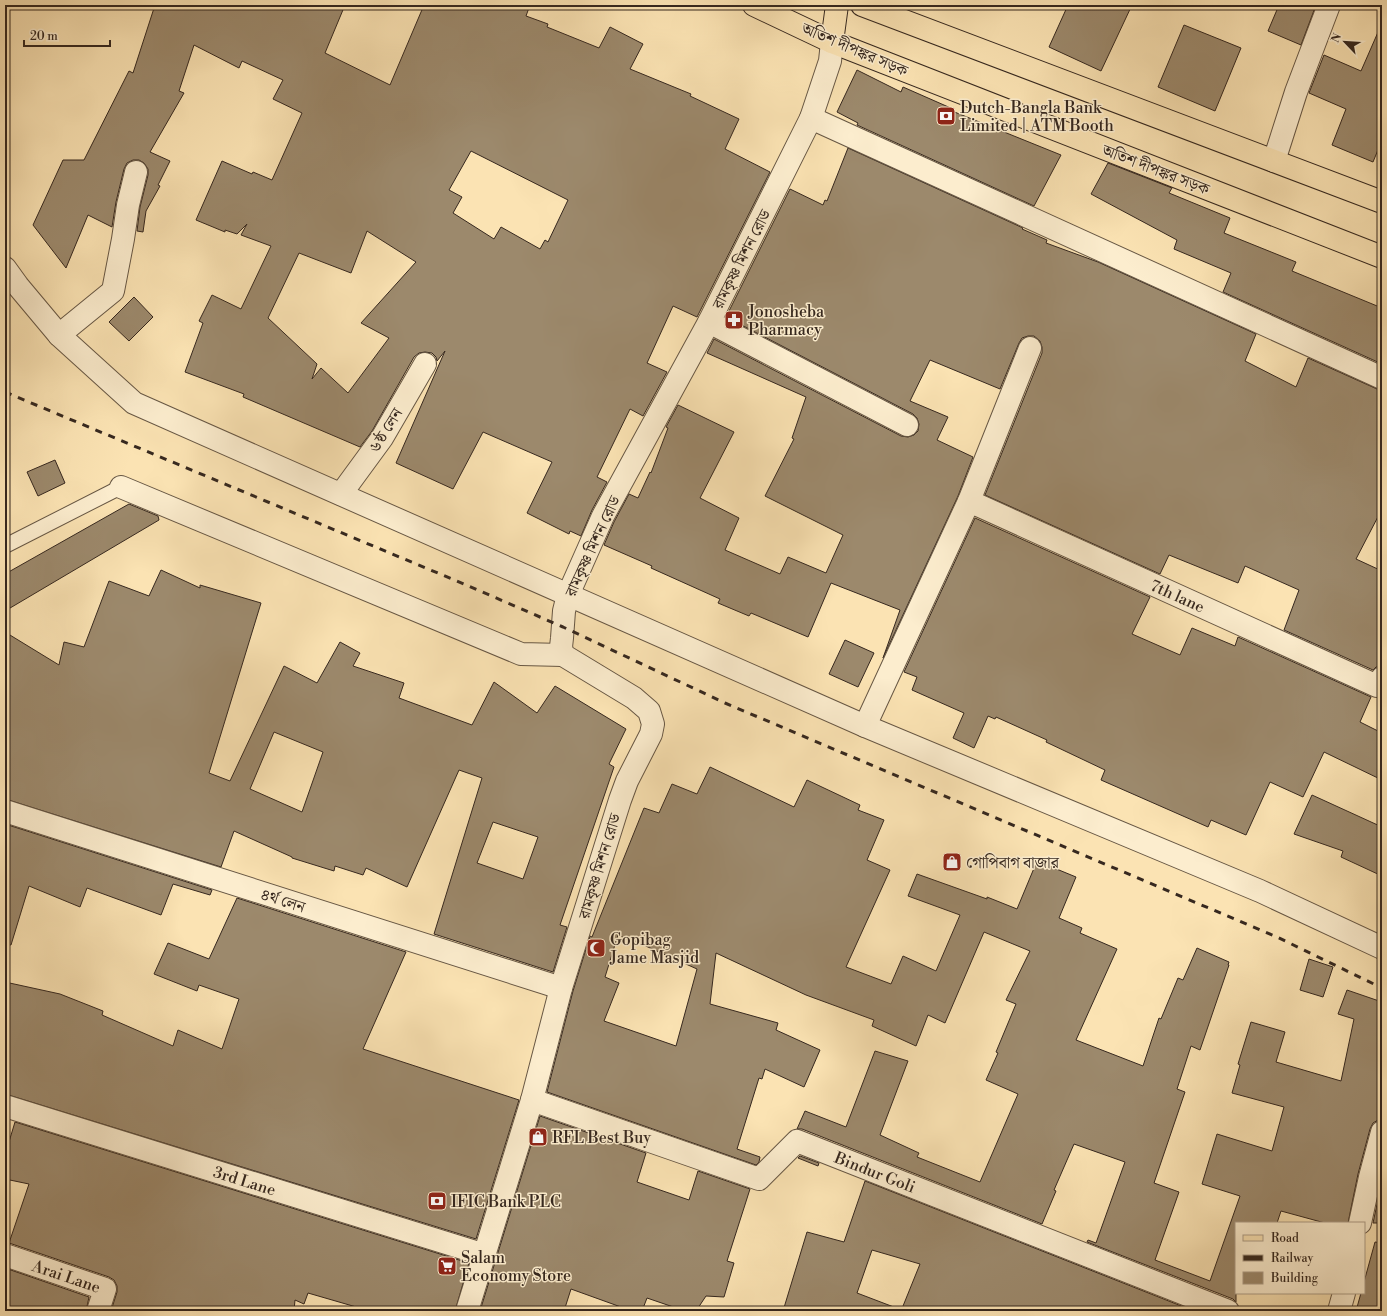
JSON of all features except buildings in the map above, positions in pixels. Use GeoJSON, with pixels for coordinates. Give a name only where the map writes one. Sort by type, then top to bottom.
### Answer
{"type":"FeatureCollection","features":[{"type":"Feature","properties":{"kind":"main road","name":"অতিশ দীপঙ্কর সড়ক"},"geometry":{"type":"LineString","coordinates":[[754,5],[832,42],[1382,257]]}},
{"type":"Feature","properties":{"kind":"main road"},"geometry":{"type":"LineString","coordinates":[[832,42],[837,5]]}},
{"type":"Feature","properties":{"kind":"main road"},"geometry":{"type":"LineString","coordinates":[[862,5],[1382,202]]}},
{"type":"Feature","properties":{"kind":"street"},"geometry":{"type":"LineString","coordinates":[[1274,161],[1296,92],[1329,5]]}},
{"type":"Feature","properties":{"kind":"street","name":"রামকৃষ্ণ মিশন রোড"},"geometry":{"type":"LineString","coordinates":[[467,1311],[532,1100],[561,988],[626,781],[651,734],[653,724],[649,711],[634,698],[563,655],[561,647],[564,611],[568,595],[603,516],[709,322],[811,118],[830,61],[832,42]]}},
{"type":"Feature","properties":{"kind":"street"},"geometry":{"type":"LineString","coordinates":[[811,118],[1382,378]]}},
{"type":"Feature","properties":{"kind":"street"},"geometry":{"type":"LineString","coordinates":[[59,335],[112,291],[136,172]]}},
{"type":"Feature","properties":{"kind":"street"},"geometry":{"type":"LineString","coordinates":[[5,268],[59,335],[134,403],[865,726],[1260,891],[1382,948]]}},
{"type":"Feature","properties":{"kind":"street"},"geometry":{"type":"LineString","coordinates":[[709,322],[907,425]]}},
{"type":"Feature","properties":{"kind":"street"},"geometry":{"type":"LineString","coordinates":[[865,726],[969,501],[1030,348]]}},
{"type":"Feature","properties":{"kind":"street","name":"৬ষ্ঠ লেন"},"geometry":{"type":"LineString","coordinates":[[341,494],[382,438],[425,364]]}},
{"type":"Feature","properties":{"kind":"street"},"geometry":{"type":"LineString","coordinates":[[121,487],[521,654],[563,655]]}},
{"type":"Feature","properties":{"kind":"street","name":"7th lane"},"geometry":{"type":"LineString","coordinates":[[969,501],[1378,686],[1382,678]]}},
{"type":"Feature","properties":{"kind":"street","name":"৪র্থ লেন"},"geometry":{"type":"LineString","coordinates":[[5,811],[561,988]]}},
{"type":"Feature","properties":{"kind":"street","name":"Bindur Goli"},"geometry":{"type":"LineString","coordinates":[[532,1100],[759,1179],[797,1141],[1228,1311]]}},
{"type":"Feature","properties":{"kind":"street","name":"3rd Lane"},"geometry":{"type":"LineString","coordinates":[[5,1106],[484,1255]]}},
{"type":"Feature","properties":{"kind":"street"},"geometry":{"type":"LineString","coordinates":[[1360,1222],[1382,1132]]}},
{"type":"Feature","properties":{"kind":"street","name":"Arai Lane"},"geometry":{"type":"LineString","coordinates":[[5,1255],[105,1289],[98,1311]]}},
{"type":"Feature","properties":{"kind":"street"},"geometry":{"type":"LineString","coordinates":[[1339,1311],[1344,1294]]}},
{"type":"Feature","properties":{"kind":"lane"},"geometry":{"type":"LineString","coordinates":[[5,546],[121,487]]}},
{"type":"Feature","properties":{"kind":"railway"},"geometry":{"type":"LineString","coordinates":[[5,392],[464,584],[563,627],[725,703],[1277,937],[1382,988]]}},
{"type":"Feature","properties":{"kind":"place","name":"Dutch-Bangla Bank Limited | ATM Booth"},"geometry":{"type":"Point","coordinates":[946,116]}},
{"type":"Feature","properties":{"kind":"place","name":"Jonosheba Pharmacy"},"geometry":{"type":"Point","coordinates":[734,320]}},
{"type":"Feature","properties":{"kind":"place","name":"গোপিবাগ বাজার"},"geometry":{"type":"Point","coordinates":[952,862]}},
{"type":"Feature","properties":{"kind":"place","name":"Gopibag Jame Masjid"},"geometry":{"type":"Point","coordinates":[596,948]}},
{"type":"Feature","properties":{"kind":"place","name":"RFL Best Buy"},"geometry":{"type":"Point","coordinates":[538,1137]}},
{"type":"Feature","properties":{"kind":"place","name":"IFIC Bank PLC"},"geometry":{"type":"Point","coordinates":[437,1201]}},
{"type":"Feature","properties":{"kind":"place","name":"Salam Economy Store"},"geometry":{"type":"Point","coordinates":[447,1266]}}]}
